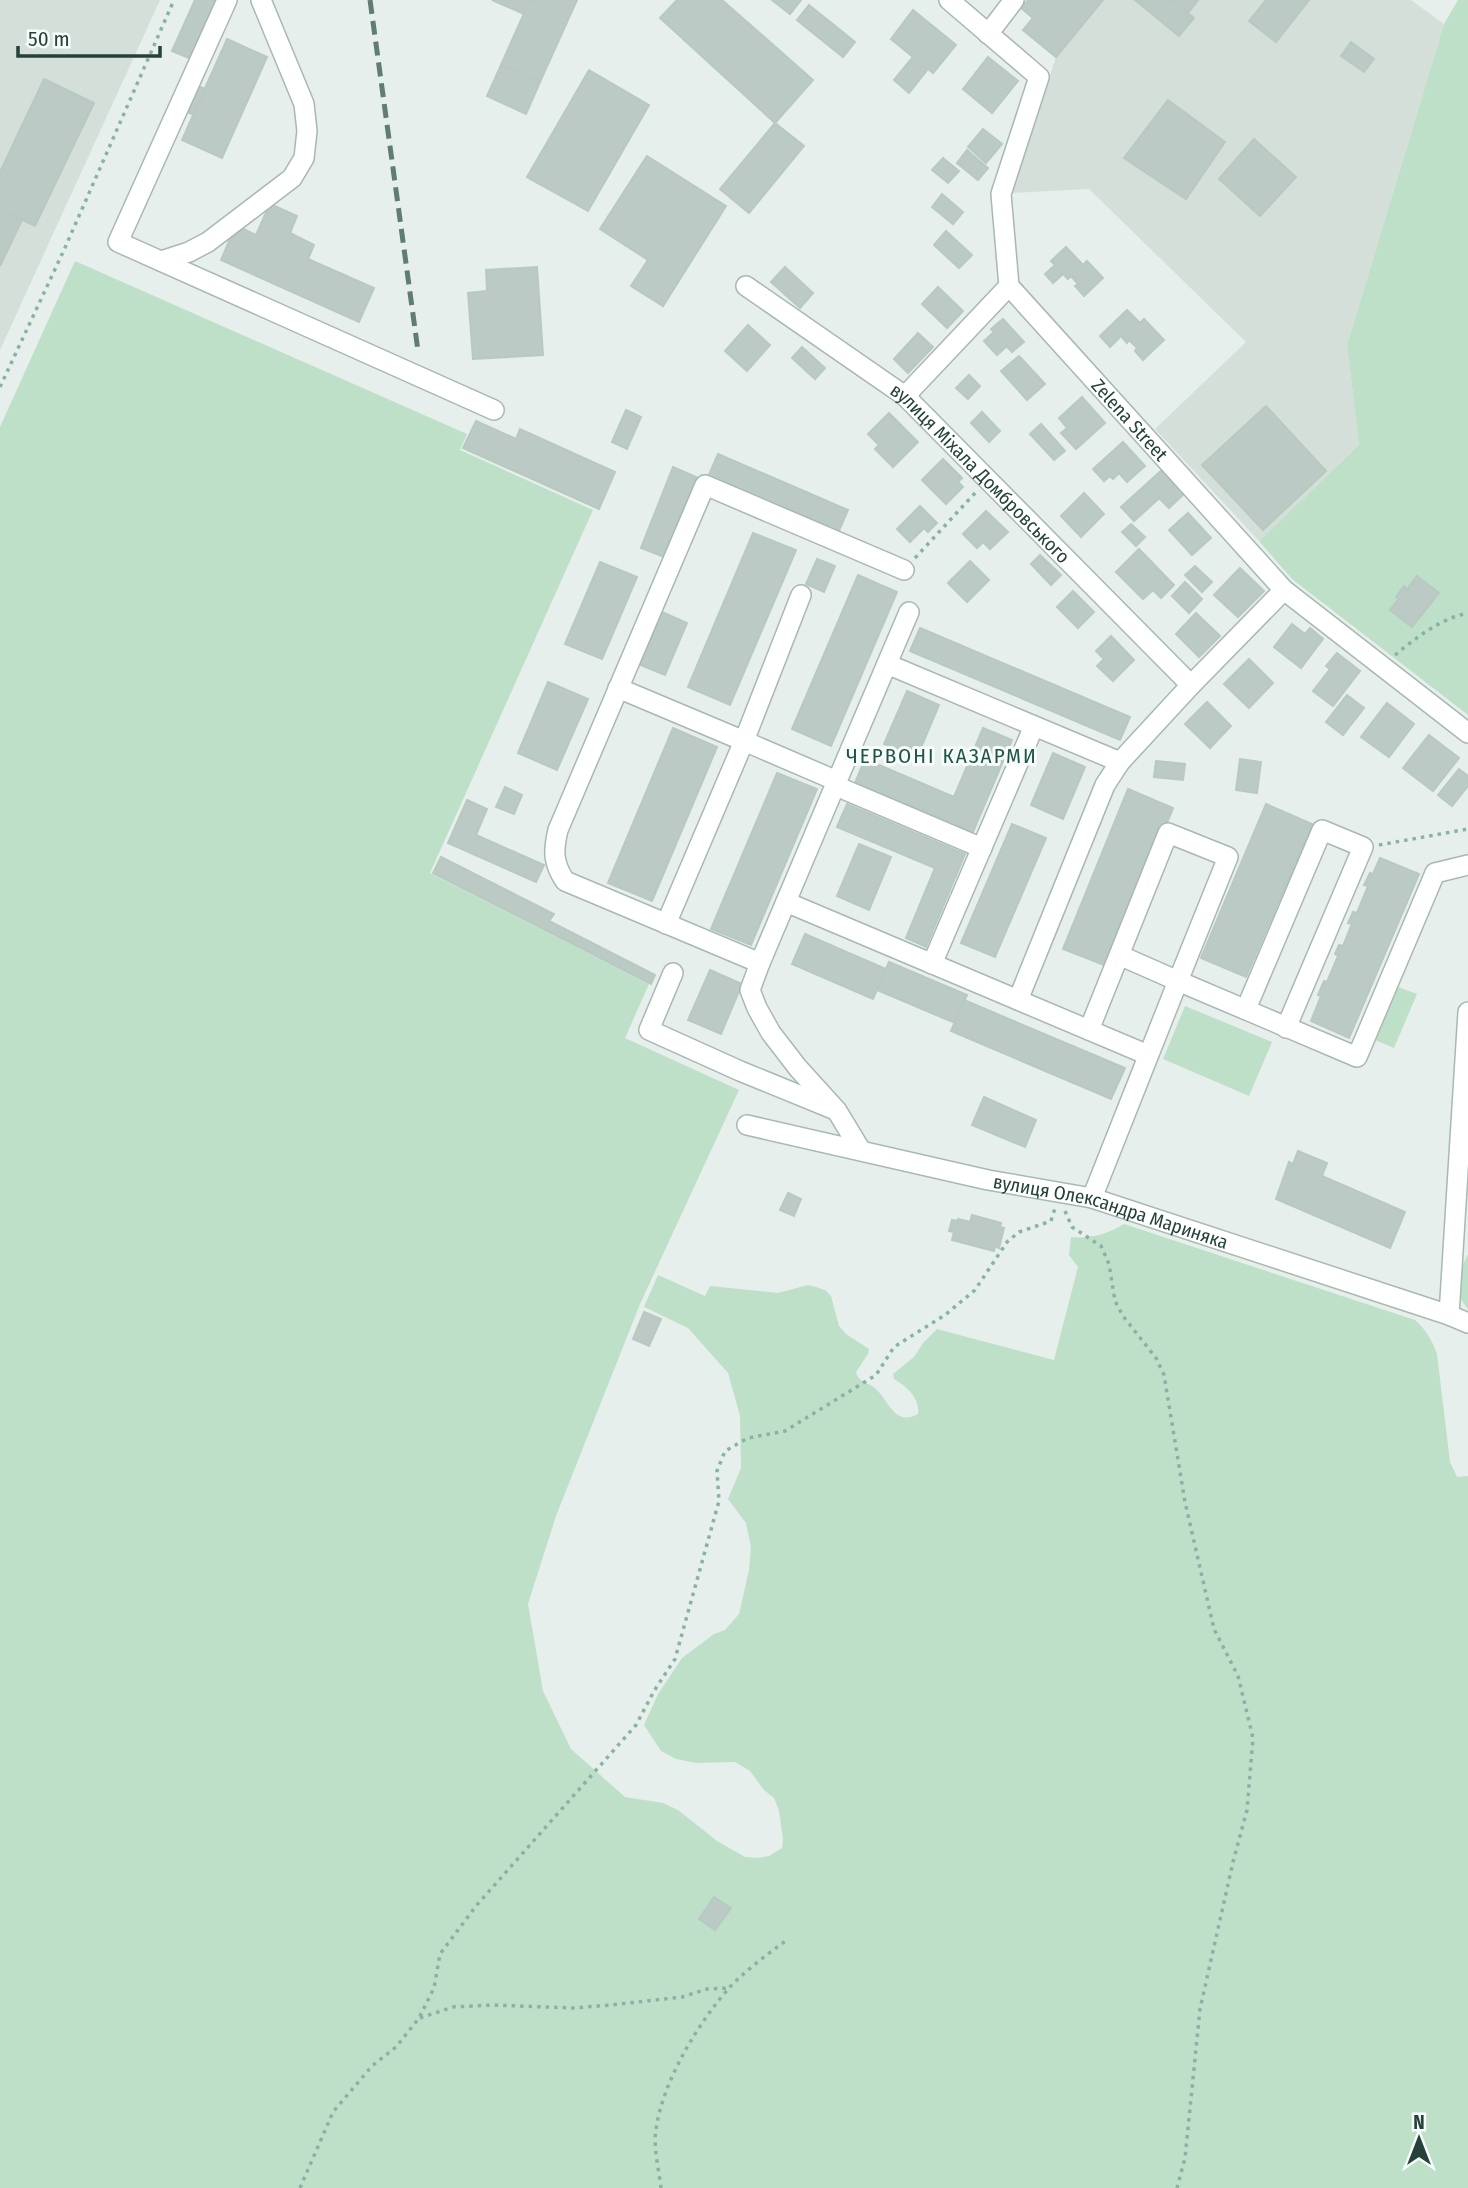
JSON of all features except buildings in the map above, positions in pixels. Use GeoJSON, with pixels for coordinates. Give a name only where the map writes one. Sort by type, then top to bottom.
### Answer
{"type":"FeatureCollection","features":[{"type":"Feature","properties":{"kind":"street"},"geometry":{"type":"LineString","coordinates":[[227,0],[118,242],[494,410]]}},
{"type":"Feature","properties":{"kind":"street"},"geometry":{"type":"LineString","coordinates":[[161,261],[189,252],[208,242],[292,178],[304,158],[307,131],[304,104],[261,0]]}},
{"type":"Feature","properties":{"kind":"street"},"geometry":{"type":"LineString","coordinates":[[905,396],[1009,286],[1001,194],[1039,77],[949,0]]}},
{"type":"Feature","properties":{"kind":"street"},"geometry":{"type":"LineString","coordinates":[[988,34],[1014,0]]}},
{"type":"Feature","properties":{"kind":"street","name":"вулиця Міхала Домбровського"},"geometry":{"type":"LineString","coordinates":[[746,286],[905,396],[1191,685]]}},
{"type":"Feature","properties":{"kind":"street","name":"Zelena Street"},"geometry":{"type":"LineString","coordinates":[[1009,286],[1284,590],[1468,733]]}},
{"type":"Feature","properties":{"kind":"street"},"geometry":{"type":"LineString","coordinates":[[760,963],[565,881],[555,864],[554,850],[558,830],[705,485],[905,570]]}},
{"type":"Feature","properties":{"kind":"street"},"geometry":{"type":"LineString","coordinates":[[1017,1000],[1105,785],[1120,762],[1284,590]]}},
{"type":"Feature","properties":{"kind":"street"},"geometry":{"type":"LineString","coordinates":[[666,924],[744,741],[802,595]]}},
{"type":"Feature","properties":{"kind":"street"},"geometry":{"type":"LineString","coordinates":[[860,1149],[837,1111],[771,1033],[750,990],[909,612]]}},
{"type":"Feature","properties":{"kind":"street"},"geometry":{"type":"LineString","coordinates":[[887,664],[1120,762]]}},
{"type":"Feature","properties":{"kind":"street"},"geometry":{"type":"LineString","coordinates":[[618,688],[744,741],[982,848]]}},
{"type":"Feature","properties":{"kind":"street"},"geometry":{"type":"LineString","coordinates":[[932,964],[1034,726]]}},
{"type":"Feature","properties":{"kind":"street"},"geometry":{"type":"LineString","coordinates":[[1246,1009],[1322,830],[1363,847],[1286,1028]]}},
{"type":"Feature","properties":{"kind":"street"},"geometry":{"type":"LineString","coordinates":[[1089,1030],[1168,833],[1228,857],[1092,1198]]}},
{"type":"Feature","properties":{"kind":"street"},"geometry":{"type":"LineString","coordinates":[[1119,955],[1357,1057],[1435,873],[1468,865]]}},
{"type":"Feature","properties":{"kind":"street"},"geometry":{"type":"LineString","coordinates":[[786,902],[1148,1055]]}},
{"type":"Feature","properties":{"kind":"street"},"geometry":{"type":"LineString","coordinates":[[673,973],[649,1030],[837,1111]]}},
{"type":"Feature","properties":{"kind":"street"},"geometry":{"type":"LineString","coordinates":[[1449,1315],[1468,1012]]}},
{"type":"Feature","properties":{"kind":"street","name":"вулиця Олександра Мариняка"},"geometry":{"type":"LineString","coordinates":[[747,1125],[988,1180],[1092,1198],[1468,1323]]}},
{"type":"Feature","properties":{"kind":"path"},"geometry":{"type":"LineString","coordinates":[[0,387],[64,250],[174,0]]}},
{"type":"Feature","properties":{"kind":"path"},"geometry":{"type":"LineString","coordinates":[[905,570],[988,479]]}},
{"type":"Feature","properties":{"kind":"path"},"geometry":{"type":"LineString","coordinates":[[1381,666],[1421,634],[1455,615],[1468,613]]}},
{"type":"Feature","properties":{"kind":"path"},"geometry":{"type":"LineString","coordinates":[[1363,847],[1468,829]]}},
{"type":"Feature","properties":{"kind":"path"},"geometry":{"type":"LineString","coordinates":[[300,2188],[333,2112],[372,2066],[396,2047],[419,2018],[434,1988],[440,1954],[476,1906],[636,1725],[675,1659],[719,1501],[717,1471],[725,1451],[748,1438],[785,1431],[876,1375],[894,1347],[945,1315],[975,1290],[1007,1242],[1019,1232],[1051,1221],[1060,1193]]}},
{"type":"Feature","properties":{"kind":"path"},"geometry":{"type":"LineString","coordinates":[[1060,1193],[1072,1227],[1101,1246],[1109,1264],[1115,1301],[1123,1316],[1156,1358],[1164,1375],[1185,1502],[1214,1629],[1238,1676],[1254,1738],[1247,1810],[1200,2009],[1185,2158],[1177,2188]]}},
{"type":"Feature","properties":{"kind":"path"},"geometry":{"type":"LineString","coordinates":[[661,2188],[655,2131],[663,2102],[687,2049],[729,1988],[757,1962],[788,1939]]}},
{"type":"Feature","properties":{"kind":"path"},"geometry":{"type":"LineString","coordinates":[[419,2018],[453,2007],[598,2006],[682,1997],[707,1989],[729,1988]]}},
{"type":"Feature","properties":{"kind":"shaded area"},"geometry":{"type":"Polygon","coordinates":[[[0,0],[160,0],[0,350],[0,0]]]}},
{"type":"Feature","properties":{"kind":"shaded area"},"geometry":{"type":"Polygon","coordinates":[[[1103,0],[1411,0],[1444,24],[1347,345],[1359,445],[1259,541],[1155,429],[1246,342],[1089,189],[1012,193],[1056,57],[1103,0]]]}},
{"type":"Feature","properties":{"kind":"green space"},"geometry":{"type":"Polygon","coordinates":[[[1458,0],[1468,0],[1468,715],[1292,579],[1259,541],[1359,445],[1347,345],[1444,24],[1458,0]]]}},
{"type":"Feature","properties":{"kind":"green space"},"geometry":{"type":"Polygon","coordinates":[[[75,261],[467,434],[460,450],[593,510],[430,873],[649,984],[625,1038],[739,1090],[640,1304],[556,1516],[528,1604],[543,1691],[571,1749],[625,1797],[663,1803],[678,1810],[717,1841],[745,1857],[769,1856],[782,1848],[779,1811],[774,1798],[764,1790],[750,1771],[735,1762],[696,1763],[676,1759],[661,1751],[644,1725],[658,1694],[682,1658],[714,1634],[725,1630],[739,1614],[751,1547],[746,1523],[728,1499],[741,1468],[740,1416],[728,1373],[688,1328],[644,1307],[658,1275],[705,1296],[710,1286],[778,1293],[808,1285],[825,1290],[831,1296],[839,1326],[869,1349],[856,1372],[857,1376],[876,1389],[893,1411],[904,1417],[918,1414],[917,1403],[908,1389],[894,1379],[893,1374],[914,1357],[937,1329],[1054,1360],[1078,1267],[1069,1255],[1071,1237],[1099,1235],[1124,1224],[1415,1320],[1428,1335],[1437,1354],[1450,1462],[1457,1477],[1468,1476],[1468,2188],[0,2188],[0,427],[75,261]]]}},
{"type":"Feature","properties":{"kind":"green space"},"geometry":{"type":"Polygon","coordinates":[[[1398,987],[1417,994],[1394,1048],[1375,1040],[1398,987]]]}},
{"type":"Feature","properties":{"kind":"green space"},"geometry":{"type":"Polygon","coordinates":[[[1185,1006],[1272,1042],[1249,1096],[1163,1059],[1185,1006]]]}},
{"type":"Feature","properties":{"kind":"green space"},"geometry":{"type":"Polygon","coordinates":[[[1468,1254],[1468,1309],[1459,1295],[1458,1282],[1468,1254]]]}},
{"type":"Feature","properties":{"kind":"railway"},"geometry":{"type":"LineString","coordinates":[[370,0],[418,351]]}},
{"type":"Feature","properties":{"kind":"district","name":"ЧЕРВОНІ КАЗАРМИ"},"geometry":{"type":"Point","coordinates":[942,756]}}]}
